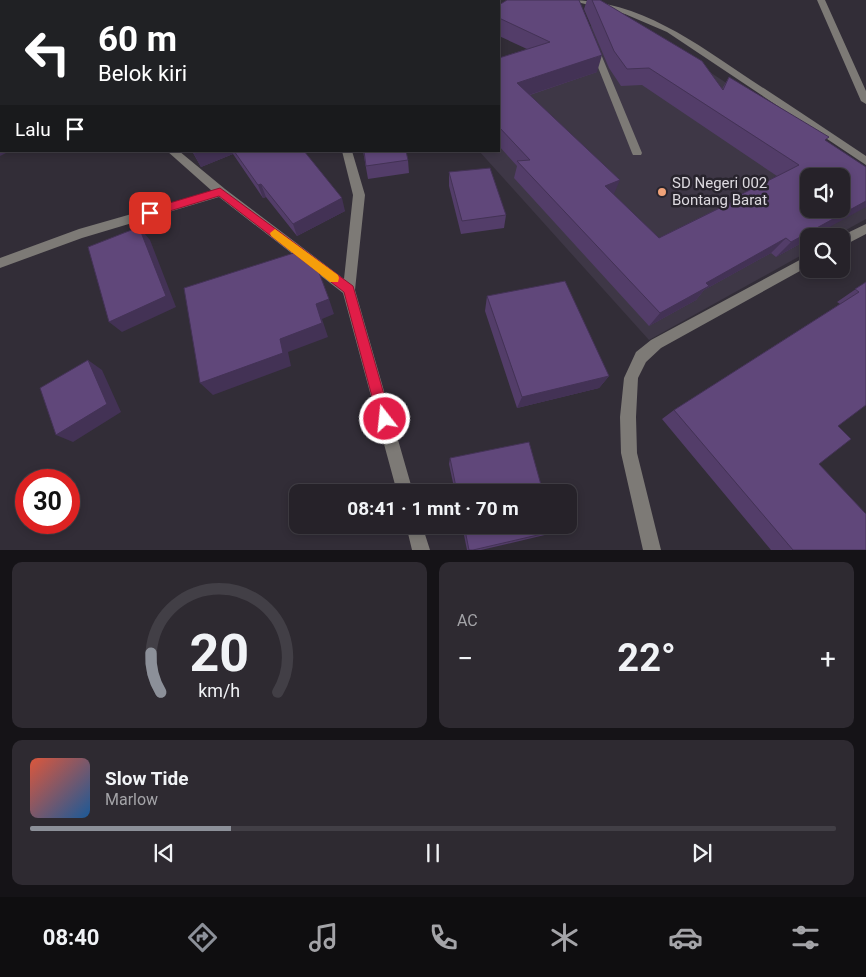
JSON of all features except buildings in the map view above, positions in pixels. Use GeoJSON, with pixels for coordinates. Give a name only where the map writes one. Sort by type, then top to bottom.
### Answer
{"type":"FeatureCollection","features":[{"type":"Feature","properties":{"kind":"street"},"geometry":{"type":"LineString","coordinates":[[821,0],[866,101]]}},
{"type":"Feature","properties":{"kind":"street"},"geometry":{"type":"LineString","coordinates":[[576,3],[627,12],[670,30],[866,161]]}},
{"type":"Feature","properties":{"kind":"street"},"geometry":{"type":"LineString","coordinates":[[589,36],[637,153]]}},
{"type":"Feature","properties":{"kind":"street"},"geometry":{"type":"LineString","coordinates":[[173,152],[220,192],[349,290]]}},
{"type":"Feature","properties":{"kind":"street"},"geometry":{"type":"LineString","coordinates":[[347,152],[359,195],[349,290],[403,484]]}},
{"type":"Feature","properties":{"kind":"street"},"geometry":{"type":"LineString","coordinates":[[0,263],[79,234],[220,192]]}},
{"type":"Feature","properties":{"kind":"street"},"geometry":{"type":"LineString","coordinates":[[850,237],[866,229]]}},
{"type":"Feature","properties":{"kind":"street"},"geometry":{"type":"LineString","coordinates":[[652,550],[630,453],[630,378],[641,357],[656,344],[800,265]]}},
{"type":"Feature","properties":{"kind":"street"},"geometry":{"type":"LineString","coordinates":[[417,534],[421,550]]}},
{"type":"Feature","properties":{"kind":"shaded area","name":"SD Negeri 002 Bontang Barat"},"geometry":{"type":"Polygon","coordinates":[[[612,18],[652,34],[866,175],[866,219],[850,228],[800,228],[800,256],[649,340],[480,152],[500,152],[500,63],[612,18]]]}},
{"type":"Feature","properties":{"kind":"slow traffic"},"geometry":{"type":"LineString","coordinates":[[275,233],[334,278]]}},
{"type":"Feature","properties":{"kind":"place","name":"SD Negeri 002 Bontang Barat"},"geometry":{"type":"Point","coordinates":[662,192]}},
{"type":"Feature","properties":{"kind":"route"},"geometry":{"type":"LineString","coordinates":[[150,213],[220,192],[349,290],[385,419]]}}]}
